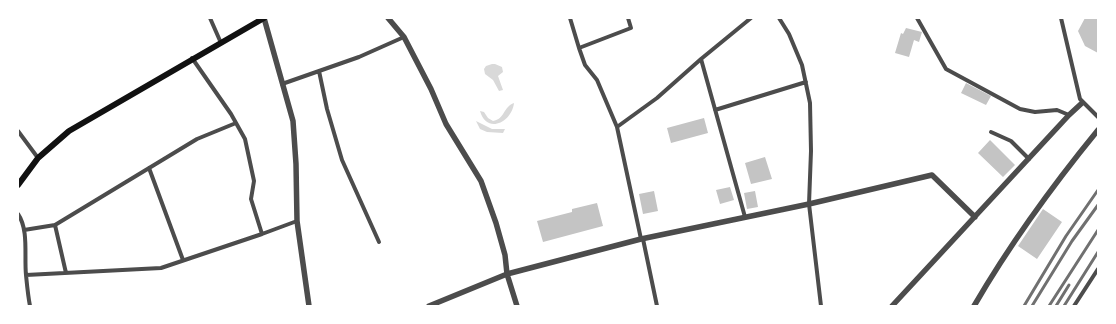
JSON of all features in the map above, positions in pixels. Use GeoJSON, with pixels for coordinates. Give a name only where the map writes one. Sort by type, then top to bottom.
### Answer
{"type":"FeatureCollection","features":[{"type":"Feature","properties":{"kind":"main road"},"geometry":{"type":"LineString","coordinates":[[19,182],[38,158],[69,131],[192,58],[264,18]]}},
{"type":"Feature","properties":{"kind":"street"},"geometry":{"type":"LineString","coordinates":[[210,18],[221,43]]}},
{"type":"Feature","properties":{"kind":"street"},"geometry":{"type":"LineString","coordinates":[[264,18],[293,121],[296,164],[297,221],[309,306]]}},
{"type":"Feature","properties":{"kind":"street"},"geometry":{"type":"LineString","coordinates":[[388,18],[404,37],[431,89],[446,124],[481,181],[496,223],[505,255],[507,274],[517,306]]}},
{"type":"Feature","properties":{"kind":"street"},"geometry":{"type":"LineString","coordinates":[[570,18],[585,65],[597,80],[617,126],[657,306]]}},
{"type":"Feature","properties":{"kind":"street"},"geometry":{"type":"LineString","coordinates":[[579,48],[631,28],[628,18]]}},
{"type":"Feature","properties":{"kind":"street"},"geometry":{"type":"LineString","coordinates":[[617,126],[657,98],[751,18]]}},
{"type":"Feature","properties":{"kind":"street"},"geometry":{"type":"LineString","coordinates":[[779,18],[789,34],[802,65],[810,103],[811,151],[809,204],[821,306]]}},
{"type":"Feature","properties":{"kind":"street"},"geometry":{"type":"LineString","coordinates":[[917,18],[946,69],[1020,109],[1035,112],[1057,110],[1069,115]]}},
{"type":"Feature","properties":{"kind":"street"},"geometry":{"type":"LineString","coordinates":[[1061,18],[1080,99],[1082,103],[1098,117]]}},
{"type":"Feature","properties":{"kind":"street"},"geometry":{"type":"LineString","coordinates":[[282,84],[359,57],[404,37]]}},
{"type":"Feature","properties":{"kind":"street"},"geometry":{"type":"LineString","coordinates":[[192,58],[236,123],[245,139],[254,180],[251,200],[262,234]]}},
{"type":"Feature","properties":{"kind":"street"},"geometry":{"type":"LineString","coordinates":[[701,59],[745,217]]}},
{"type":"Feature","properties":{"kind":"street"},"geometry":{"type":"LineString","coordinates":[[319,71],[327,109],[342,160],[379,242]]}},
{"type":"Feature","properties":{"kind":"street"},"geometry":{"type":"LineString","coordinates":[[715,110],[806,82]]}},
{"type":"Feature","properties":{"kind":"street"},"geometry":{"type":"LineString","coordinates":[[892,306],[1069,115],[1082,103]]}},
{"type":"Feature","properties":{"kind":"street"},"geometry":{"type":"LineString","coordinates":[[24,230],[55,225],[196,139],[236,123]]}},
{"type":"Feature","properties":{"kind":"street"},"geometry":{"type":"LineString","coordinates":[[974,306],[1002,261],[1052,188],[1098,130]]}},
{"type":"Feature","properties":{"kind":"street"},"geometry":{"type":"LineString","coordinates":[[18,131],[38,158]]}},
{"type":"Feature","properties":{"kind":"street"},"geometry":{"type":"LineString","coordinates":[[991,132],[1011,141],[1029,159]]}},
{"type":"Feature","properties":{"kind":"street"},"geometry":{"type":"LineString","coordinates":[[149,168],[183,260]]}},
{"type":"Feature","properties":{"kind":"street"},"geometry":{"type":"LineString","coordinates":[[429,306],[507,274],[642,239],[809,204],[932,175],[975,217]]}},
{"type":"Feature","properties":{"kind":"street"},"geometry":{"type":"LineString","coordinates":[[18,214],[22,220],[24,230],[26,275],[30,306]]}},
{"type":"Feature","properties":{"kind":"street"},"geometry":{"type":"LineString","coordinates":[[26,275],[161,268],[297,221]]}},
{"type":"Feature","properties":{"kind":"street"},"geometry":{"type":"LineString","coordinates":[[55,225],[66,273]]}},
{"type":"Feature","properties":{"kind":"street"},"geometry":{"type":"LineString","coordinates":[[1074,306],[1098,269]]}},
{"type":"Feature","properties":{"kind":"shaded area"},"geometry":{"type":"Polygon","coordinates":[[[492,64],[502,67],[503,72],[498,76],[503,90],[499,91],[493,80],[485,74],[484,69],[486,66],[492,64]]]}},
{"type":"Feature","properties":{"kind":"shaded area"},"geometry":{"type":"Polygon","coordinates":[[[514,103],[509,116],[499,123],[488,123],[483,118],[480,111],[484,112],[488,118],[493,121],[500,118],[508,107],[514,103]]]}},
{"type":"Feature","properties":{"kind":"shaded area"},"geometry":{"type":"Polygon","coordinates":[[[476,121],[492,129],[505,129],[503,133],[487,132],[480,129],[476,121]]]}},
{"type":"Feature","properties":{"kind":"building"},"geometry":{"type":"Polygon","coordinates":[[[1085,18],[1098,18],[1098,53],[1085,46],[1078,31],[1085,18]]]}},
{"type":"Feature","properties":{"kind":"building"},"geometry":{"type":"Polygon","coordinates":[[[906,28],[922,32],[919,42],[914,40],[909,57],[895,53],[901,33],[903,34],[906,28]]]}},
{"type":"Feature","properties":{"kind":"building"},"geometry":{"type":"Polygon","coordinates":[[[966,83],[991,96],[986,105],[961,93],[966,83]]]}},
{"type":"Feature","properties":{"kind":"building"},"geometry":{"type":"Polygon","coordinates":[[[704,118],[708,133],[671,143],[667,128],[704,118]]]}},
{"type":"Feature","properties":{"kind":"building"},"geometry":{"type":"Polygon","coordinates":[[[990,140],[1015,165],[1003,177],[978,153],[990,140]]]}},
{"type":"Feature","properties":{"kind":"building"},"geometry":{"type":"Polygon","coordinates":[[[765,157],[772,179],[751,184],[745,163],[765,157]]]}},
{"type":"Feature","properties":{"kind":"building"},"geometry":{"type":"Polygon","coordinates":[[[730,187],[734,200],[720,204],[716,190],[730,187]]]}},
{"type":"Feature","properties":{"kind":"building"},"geometry":{"type":"Polygon","coordinates":[[[654,191],[658,211],[643,214],[639,194],[654,191]]]}},
{"type":"Feature","properties":{"kind":"building"},"geometry":{"type":"Polygon","coordinates":[[[755,191],[758,207],[747,209],[744,193],[755,191]]]}},
{"type":"Feature","properties":{"kind":"building"},"geometry":{"type":"Polygon","coordinates":[[[597,203],[603,226],[543,242],[537,221],[572,212],[572,209],[597,203]]]}},
{"type":"Feature","properties":{"kind":"building"},"geometry":{"type":"Polygon","coordinates":[[[1043,209],[1062,222],[1037,259],[1018,246],[1043,209]]]}},
{"type":"Feature","properties":{"kind":"railway"},"geometry":{"type":"LineString","coordinates":[[1024,306],[1066,236],[1098,190]]}},
{"type":"Feature","properties":{"kind":"railway"},"geometry":{"type":"LineString","coordinates":[[1032,306],[1072,241],[1098,205]]}},
{"type":"Feature","properties":{"kind":"railway"},"geometry":{"type":"LineString","coordinates":[[1049,306],[1098,230]]}},
{"type":"Feature","properties":{"kind":"railway"},"geometry":{"type":"LineString","coordinates":[[1064,306],[1098,252]]}},
{"type":"Feature","properties":{"kind":"railway"},"geometry":{"type":"LineString","coordinates":[[1056,306],[1069,285]]}}]}
